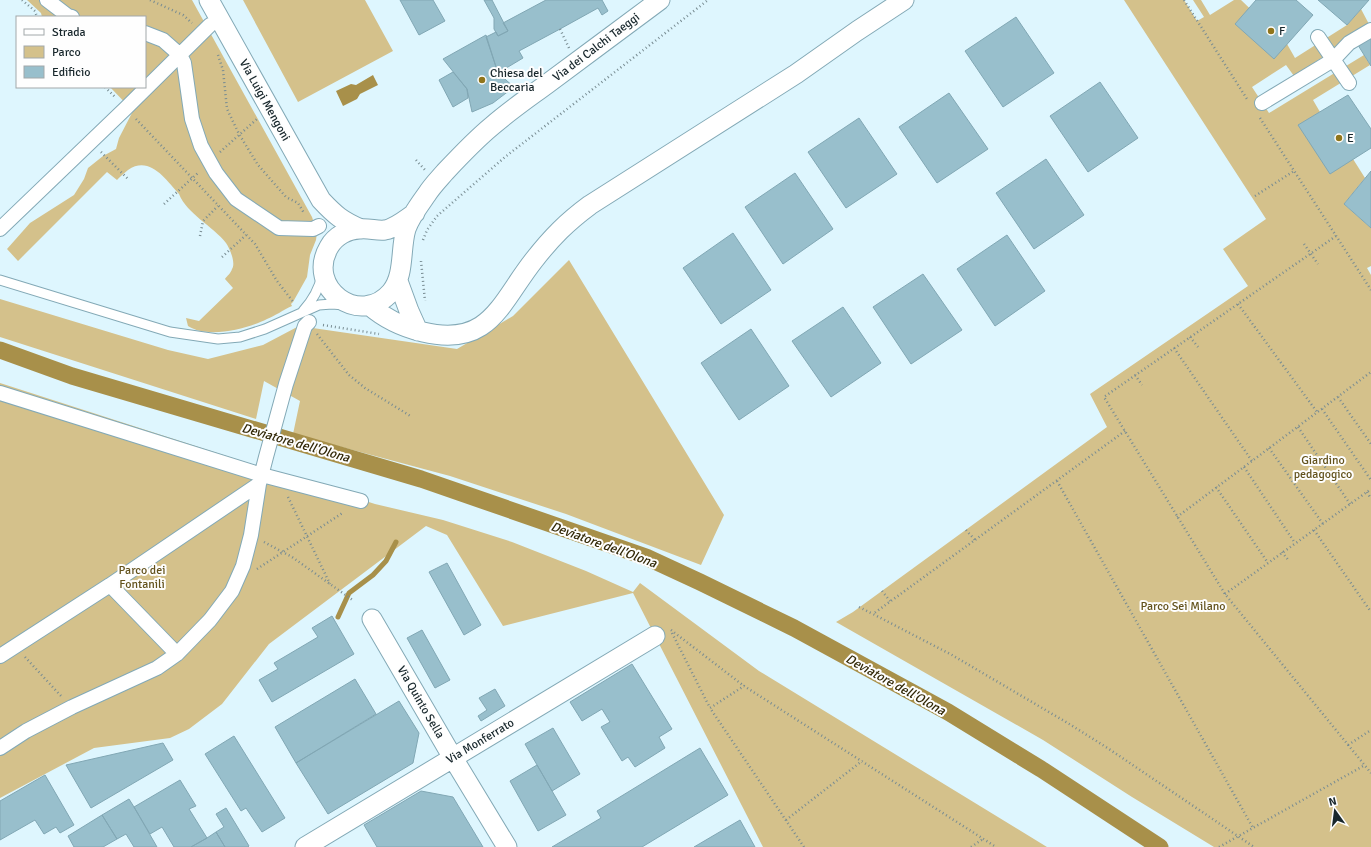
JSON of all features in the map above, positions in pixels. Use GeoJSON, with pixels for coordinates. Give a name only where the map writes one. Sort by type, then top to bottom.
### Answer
{"type":"FeatureCollection","features":[{"type":"Feature","properties":{"kind":"street"},"geometry":{"type":"LineString","coordinates":[[47,0],[68,16]]}},
{"type":"Feature","properties":{"kind":"street","name":"Via Luigi Mengoni"},"geometry":{"type":"LineString","coordinates":[[209,0],[321,200],[335,214],[346,222],[367,230]]}},
{"type":"Feature","properties":{"kind":"street","name":"Via dei Calchi Taeggi"},"geometry":{"type":"LineString","coordinates":[[399,274],[406,229],[427,193],[464,151],[492,126],[660,0]]}},
{"type":"Feature","properties":{"kind":"street"},"geometry":{"type":"LineString","coordinates":[[330,245],[324,257],[323,270],[326,283],[333,294],[343,302],[362,306],[404,327],[418,331],[436,335],[452,336],[470,332],[495,316],[533,261],[553,236],[571,219],[796,74],[904,0]]}},
{"type":"Feature","properties":{"kind":"street"},"geometry":{"type":"LineString","coordinates":[[0,229],[206,29]]}},
{"type":"Feature","properties":{"kind":"street"},"geometry":{"type":"LineString","coordinates":[[1256,106],[1340,69],[1349,43],[1371,30]]}},
{"type":"Feature","properties":{"kind":"street"},"geometry":{"type":"LineString","coordinates":[[146,33],[163,40],[180,55],[184,63],[192,119],[201,146],[216,173],[236,199],[279,228],[316,228]]}},
{"type":"Feature","properties":{"kind":"street"},"geometry":{"type":"LineString","coordinates":[[1320,39],[1340,69]]}},
{"type":"Feature","properties":{"kind":"street","name":"Via Luigi Mengoni"},"geometry":{"type":"LineString","coordinates":[[321,200],[330,245]]}},
{"type":"Feature","properties":{"kind":"street","name":"Via dei Calchi Taeggi"},"geometry":{"type":"LineString","coordinates":[[330,245],[339,236],[349,231],[386,230],[400,224],[415,213]]}},
{"type":"Feature","properties":{"kind":"street"},"geometry":{"type":"LineString","coordinates":[[367,230],[384,236],[392,244],[398,255],[399,274],[409,311],[418,331]]}},
{"type":"Feature","properties":{"kind":"street"},"geometry":{"type":"LineString","coordinates":[[362,306],[381,300],[391,292],[399,274]]}},
{"type":"Feature","properties":{"kind":"street"},"geometry":{"type":"LineString","coordinates":[[0,748],[26,731],[72,707],[157,668],[177,654],[210,620],[232,591],[243,566],[251,535],[266,457],[286,384],[305,326],[305,318]]}},
{"type":"Feature","properties":{"kind":"street"},"geometry":{"type":"LineString","coordinates":[[0,393],[261,479],[280,479],[361,501]]}},
{"type":"Feature","properties":{"kind":"street"},"geometry":{"type":"LineString","coordinates":[[0,656],[110,585],[261,479]]}},
{"type":"Feature","properties":{"kind":"street"},"geometry":{"type":"LineString","coordinates":[[110,585],[177,654]]}},
{"type":"Feature","properties":{"kind":"street","name":"Via Quinto Sella"},"geometry":{"type":"LineString","coordinates":[[372,619],[507,847]]}},
{"type":"Feature","properties":{"kind":"street","name":"Via Monferrato"},"geometry":{"type":"LineString","coordinates":[[305,847],[655,636]]}},
{"type":"Feature","properties":{"kind":"lane"},"geometry":{"type":"LineString","coordinates":[[305,318],[320,286],[323,270]]}},
{"type":"Feature","properties":{"kind":"lane"},"geometry":{"type":"LineString","coordinates":[[0,280],[170,332],[218,339],[240,338],[265,329],[305,318],[319,305],[332,304],[362,306]]}},
{"type":"Feature","properties":{"kind":"path"},"geometry":{"type":"LineString","coordinates":[[22,0],[35,11],[37,16]]}},
{"type":"Feature","properties":{"kind":"path"},"geometry":{"type":"LineString","coordinates":[[150,0],[184,15],[206,29],[207,38],[218,54],[223,70],[227,109],[239,134],[258,165],[286,197],[298,203],[316,228]]}},
{"type":"Feature","properties":{"kind":"path"},"geometry":{"type":"LineString","coordinates":[[421,246],[427,230],[437,216],[500,162],[708,0]]}},
{"type":"Feature","properties":{"kind":"path"},"geometry":{"type":"LineString","coordinates":[[1184,0],[1256,106],[1294,171],[1371,288]]}},
{"type":"Feature","properties":{"kind":"path"},"geometry":{"type":"LineString","coordinates":[[560,28],[569,50]]}},
{"type":"Feature","properties":{"kind":"path"},"geometry":{"type":"LineString","coordinates":[[106,88],[255,244],[277,281],[294,302]]}},
{"type":"Feature","properties":{"kind":"path"},"geometry":{"type":"LineString","coordinates":[[91,142],[128,179]]}},
{"type":"Feature","properties":{"kind":"path"},"geometry":{"type":"LineString","coordinates":[[416,160],[430,175]]}},
{"type":"Feature","properties":{"kind":"path"},"geometry":{"type":"LineString","coordinates":[[1255,196],[1294,171]]}},
{"type":"Feature","properties":{"kind":"path"},"geometry":{"type":"LineString","coordinates":[[200,236],[203,221],[218,206]]}},
{"type":"Feature","properties":{"kind":"path"},"geometry":{"type":"LineString","coordinates":[[222,257],[246,235]]}},
{"type":"Feature","properties":{"kind":"path"},"geometry":{"type":"LineString","coordinates":[[1336,236],[1104,396],[1225,594],[1371,773]]}},
{"type":"Feature","properties":{"kind":"path"},"geometry":{"type":"LineString","coordinates":[[1304,244],[1318,264]]}},
{"type":"Feature","properties":{"kind":"path"},"geometry":{"type":"LineString","coordinates":[[420,258],[426,306]]}},
{"type":"Feature","properties":{"kind":"path"},"geometry":{"type":"LineString","coordinates":[[1238,304],[1317,412]]}},
{"type":"Feature","properties":{"kind":"path"},"geometry":{"type":"LineString","coordinates":[[305,318],[366,333],[380,334]]}},
{"type":"Feature","properties":{"kind":"path"},"geometry":{"type":"LineString","coordinates":[[305,318],[349,374],[365,388],[412,417]]}},
{"type":"Feature","properties":{"kind":"path"},"geometry":{"type":"LineString","coordinates":[[1190,337],[1198,347]]}},
{"type":"Feature","properties":{"kind":"path"},"geometry":{"type":"LineString","coordinates":[[1174,348],[1252,461]]}},
{"type":"Feature","properties":{"kind":"path"},"geometry":{"type":"LineString","coordinates":[[1177,517],[1371,372]]}},
{"type":"Feature","properties":{"kind":"path"},"geometry":{"type":"LineString","coordinates":[[1135,375],[1142,385]]}},
{"type":"Feature","properties":{"kind":"path"},"geometry":{"type":"LineString","coordinates":[[1338,397],[1371,444]]}},
{"type":"Feature","properties":{"kind":"path"},"geometry":{"type":"LineString","coordinates":[[1322,409],[1371,480]]}},
{"type":"Feature","properties":{"kind":"path"},"geometry":{"type":"LineString","coordinates":[[1298,427],[1350,504]]}},
{"type":"Feature","properties":{"kind":"path"},"geometry":{"type":"LineString","coordinates":[[873,614],[1125,432]]}},
{"type":"Feature","properties":{"kind":"path"},"geometry":{"type":"LineString","coordinates":[[1269,448],[1323,524]]}},
{"type":"Feature","properties":{"kind":"path"},"geometry":{"type":"LineString","coordinates":[[1244,467],[1295,543]]}},
{"type":"Feature","properties":{"kind":"path"},"geometry":{"type":"LineString","coordinates":[[280,479],[306,537],[330,585]]}},
{"type":"Feature","properties":{"kind":"path"},"geometry":{"type":"LineString","coordinates":[[1057,481],[1253,828]]}},
{"type":"Feature","properties":{"kind":"path"},"geometry":{"type":"LineString","coordinates":[[1216,487],[1268,563]]}},
{"type":"Feature","properties":{"kind":"path"},"geometry":{"type":"LineString","coordinates":[[1225,594],[1371,489]]}},
{"type":"Feature","properties":{"kind":"path"},"geometry":{"type":"LineString","coordinates":[[1367,492],[1371,498]]}},
{"type":"Feature","properties":{"kind":"path"},"geometry":{"type":"LineString","coordinates":[[235,583],[361,501]]}},
{"type":"Feature","properties":{"kind":"path"},"geometry":{"type":"LineString","coordinates":[[966,530],[975,540]]}},
{"type":"Feature","properties":{"kind":"path"},"geometry":{"type":"LineString","coordinates":[[1314,530],[1371,612]]}},
{"type":"Feature","properties":{"kind":"path"},"geometry":{"type":"LineString","coordinates":[[251,535],[283,552],[354,601]]}},
{"type":"Feature","properties":{"kind":"path"},"geometry":{"type":"LineString","coordinates":[[1282,552],[1288,561]]}},
{"type":"Feature","properties":{"kind":"path"},"geometry":{"type":"LineString","coordinates":[[882,591],[890,601]]}},
{"type":"Feature","properties":{"kind":"path"},"geometry":{"type":"LineString","coordinates":[[859,607],[952,655],[1071,724],[1254,847]]}},
{"type":"Feature","properties":{"kind":"path"},"geometry":{"type":"LineString","coordinates":[[804,847],[710,708],[670,629],[744,686],[996,847]]}},
{"type":"Feature","properties":{"kind":"path"},"geometry":{"type":"LineString","coordinates":[[16,646],[72,707]]}},
{"type":"Feature","properties":{"kind":"path"},"geometry":{"type":"LineString","coordinates":[[710,708],[744,686]]}},
{"type":"Feature","properties":{"kind":"path"},"geometry":{"type":"LineString","coordinates":[[1348,745],[1371,730]]}},
{"type":"Feature","properties":{"kind":"path"},"geometry":{"type":"LineString","coordinates":[[786,820],[862,761]]}},
{"type":"Feature","properties":{"kind":"path"},"geometry":{"type":"LineString","coordinates":[[1219,847],[1365,765]]}},
{"type":"Feature","properties":{"kind":"path"},"geometry":{"type":"LineString","coordinates":[[971,847],[983,839]]}},
{"type":"Feature","properties":{"kind":"green space"},"geometry":{"type":"Polygon","coordinates":[[[27,0],[192,0],[312,217],[317,232],[316,240],[310,255],[307,277],[291,304],[292,306],[259,323],[228,331],[206,332],[196,330],[188,326],[186,318],[199,321],[233,288],[225,279],[231,272],[233,266],[232,256],[226,243],[221,237],[188,208],[179,194],[163,176],[150,167],[143,165],[136,166],[128,170],[117,180],[107,172],[18,261],[7,249],[30,223],[74,195],[84,179],[88,168],[103,156],[116,149],[119,138],[133,111],[111,88],[146,88],[146,16],[42,16],[41,13],[27,0]]]}},
{"type":"Feature","properties":{"kind":"green space"},"geometry":{"type":"Polygon","coordinates":[[[243,0],[365,0],[393,51],[298,102],[243,0]]]}},
{"type":"Feature","properties":{"kind":"green space","name":"Parco Sei Milano"},"geometry":{"type":"Polygon","coordinates":[[[1124,0],[1184,0],[1197,21],[1204,17],[1193,0],[1201,0],[1210,15],[1234,0],[1241,0],[1287,44],[1295,58],[1347,25],[1361,9],[1370,26],[1294,76],[1286,65],[1252,87],[1269,113],[1364,55],[1370,65],[1313,100],[1320,112],[1299,125],[1353,159],[1365,178],[1344,204],[1371,228],[1371,266],[1367,268],[1371,275],[1371,847],[1214,847],[1043,740],[836,622],[853,612],[1107,427],[1090,394],[1248,286],[1223,249],[1266,219],[1124,0]]]}},
{"type":"Feature","properties":{"kind":"green space"},"geometry":{"type":"Polygon","coordinates":[[[569,260],[724,515],[701,565],[566,514],[450,476],[293,434],[300,401],[264,381],[256,419],[0,337],[0,299],[168,350],[208,359],[263,345],[299,326],[457,349],[513,316],[569,260]]]}},
{"type":"Feature","properties":{"kind":"green space","name":"Parco dei Fontanili"},"geometry":{"type":"Polygon","coordinates":[[[0,383],[375,504],[443,520],[512,542],[586,571],[633,592],[640,583],[759,671],[1047,847],[763,847],[633,593],[503,626],[447,535],[426,526],[269,644],[222,704],[189,729],[170,738],[94,748],[0,798],[0,383]]]}},
{"type":"Feature","properties":{"kind":"shaded area"},"geometry":{"type":"Polygon","coordinates":[[[373,75],[378,85],[360,94],[357,99],[343,106],[336,91],[351,84],[356,85],[373,75]]]}},
{"type":"Feature","properties":{"kind":"building"},"geometry":{"type":"Polygon","coordinates":[[[400,0],[433,0],[445,21],[419,35],[400,0]]]}},
{"type":"Feature","properties":{"kind":"building"},"geometry":{"type":"Polygon","coordinates":[[[484,0],[492,0],[508,31],[498,36],[494,29],[494,18],[484,0]]]}},
{"type":"Feature","properties":{"kind":"building"},"geometry":{"type":"Polygon","coordinates":[[[546,0],[602,0],[608,11],[602,15],[598,8],[519,51],[523,58],[498,73],[486,37],[496,32],[498,36],[508,31],[503,23],[546,0]]]}},
{"type":"Feature","properties":{"kind":"building","name":"F"},"geometry":{"type":"Polygon","coordinates":[[[1256,0],[1296,0],[1313,15],[1274,59],[1235,24],[1256,0]]]}},
{"type":"Feature","properties":{"kind":"building"},"geometry":{"type":"Polygon","coordinates":[[[1318,0],[1369,0],[1347,25],[1318,0]]]}},
{"type":"Feature","properties":{"kind":"building"},"geometry":{"type":"Polygon","coordinates":[[[1016,17],[1054,73],[1003,107],[965,51],[1016,17]]]}},
{"type":"Feature","properties":{"kind":"building"},"geometry":{"type":"Polygon","coordinates":[[[1371,33],[1371,66],[1356,42],[1371,33]]]}},
{"type":"Feature","properties":{"kind":"building","name":"Chiesa del Beccaria"},"geometry":{"type":"Polygon","coordinates":[[[486,35],[498,73],[514,87],[493,103],[472,112],[467,89],[443,59],[486,35]]]}},
{"type":"Feature","properties":{"kind":"building"},"geometry":{"type":"Polygon","coordinates":[[[453,72],[467,89],[468,98],[453,107],[439,80],[453,72]]]}},
{"type":"Feature","properties":{"kind":"building"},"geometry":{"type":"Polygon","coordinates":[[[1100,82],[1138,138],[1088,172],[1050,116],[1100,82]]]}},
{"type":"Feature","properties":{"kind":"building"},"geometry":{"type":"Polygon","coordinates":[[[949,93],[988,149],[937,183],[899,127],[949,93]]]}},
{"type":"Feature","properties":{"kind":"building","name":"E"},"geometry":{"type":"Polygon","coordinates":[[[1348,95],[1371,129],[1371,148],[1330,174],[1298,125],[1348,95]]]}},
{"type":"Feature","properties":{"kind":"building"},"geometry":{"type":"Polygon","coordinates":[[[859,118],[897,174],[846,208],[808,152],[859,118]]]}},
{"type":"Feature","properties":{"kind":"building"},"geometry":{"type":"Polygon","coordinates":[[[1046,159],[1084,215],[1034,249],[996,193],[1046,159]]]}},
{"type":"Feature","properties":{"kind":"building","name":"E"},"geometry":{"type":"Polygon","coordinates":[[[1371,171],[1371,228],[1344,204],[1371,171]]]}},
{"type":"Feature","properties":{"kind":"building"},"geometry":{"type":"Polygon","coordinates":[[[795,173],[833,229],[783,264],[745,207],[795,173]]]}},
{"type":"Feature","properties":{"kind":"building"},"geometry":{"type":"Polygon","coordinates":[[[733,233],[771,290],[721,324],[683,268],[733,233]]]}},
{"type":"Feature","properties":{"kind":"building"},"geometry":{"type":"Polygon","coordinates":[[[1007,235],[1045,291],[995,326],[957,269],[1007,235]]]}},
{"type":"Feature","properties":{"kind":"building"},"geometry":{"type":"Polygon","coordinates":[[[923,274],[962,330],[911,364],[873,307],[923,274]]]}},
{"type":"Feature","properties":{"kind":"building"},"geometry":{"type":"Polygon","coordinates":[[[843,307],[881,363],[831,397],[792,341],[843,307]]]}},
{"type":"Feature","properties":{"kind":"building"},"geometry":{"type":"Polygon","coordinates":[[[751,329],[789,386],[739,420],[701,363],[751,329]]]}},
{"type":"Feature","properties":{"kind":"building"},"geometry":{"type":"Polygon","coordinates":[[[447,563],[481,625],[464,635],[429,572],[447,563]]]}},
{"type":"Feature","properties":{"kind":"building"},"geometry":{"type":"Polygon","coordinates":[[[332,616],[354,654],[272,702],[259,680],[278,669],[274,663],[318,637],[312,628],[332,616]]]}},
{"type":"Feature","properties":{"kind":"building"},"geometry":{"type":"Polygon","coordinates":[[[422,630],[450,680],[435,688],[407,638],[422,630]]]}},
{"type":"Feature","properties":{"kind":"building"},"geometry":{"type":"Polygon","coordinates":[[[632,664],[672,729],[659,737],[665,748],[635,767],[628,757],[622,761],[601,727],[610,722],[602,709],[582,721],[570,702],[632,664]]]}},
{"type":"Feature","properties":{"kind":"building"},"geometry":{"type":"Polygon","coordinates":[[[355,679],[376,714],[296,763],[275,727],[355,679]]]}},
{"type":"Feature","properties":{"kind":"building"},"geometry":{"type":"Polygon","coordinates":[[[495,689],[505,706],[481,721],[478,716],[487,710],[479,698],[495,689]]]}},
{"type":"Feature","properties":{"kind":"building"},"geometry":{"type":"Polygon","coordinates":[[[399,701],[419,733],[413,763],[328,814],[296,763],[399,701]]]}},
{"type":"Feature","properties":{"kind":"building"},"geometry":{"type":"Polygon","coordinates":[[[553,728],[580,774],[552,791],[525,744],[553,728]]]}},
{"type":"Feature","properties":{"kind":"building"},"geometry":{"type":"Polygon","coordinates":[[[234,736],[285,818],[262,832],[246,808],[241,811],[205,754],[234,736]]]}},
{"type":"Feature","properties":{"kind":"building"},"geometry":{"type":"Polygon","coordinates":[[[163,743],[173,760],[91,808],[66,765],[163,743]]]}},
{"type":"Feature","properties":{"kind":"building"},"geometry":{"type":"Polygon","coordinates":[[[700,748],[728,795],[642,847],[552,847],[601,818],[597,811],[700,748]]]}},
{"type":"Feature","properties":{"kind":"building"},"geometry":{"type":"Polygon","coordinates":[[[537,765],[566,815],[538,831],[510,781],[537,765]]]}},
{"type":"Feature","properties":{"kind":"building"},"geometry":{"type":"Polygon","coordinates":[[[45,775],[74,825],[60,833],[56,827],[44,834],[35,820],[0,840],[0,801],[45,775]]]}},
{"type":"Feature","properties":{"kind":"building"},"geometry":{"type":"Polygon","coordinates":[[[180,780],[196,806],[189,809],[207,838],[191,847],[174,847],[162,827],[150,834],[134,807],[180,780]]]}},
{"type":"Feature","properties":{"kind":"building"},"geometry":{"type":"Polygon","coordinates":[[[421,791],[453,797],[483,847],[377,847],[364,825],[421,791]]]}},
{"type":"Feature","properties":{"kind":"building"},"geometry":{"type":"Polygon","coordinates":[[[129,799],[157,847],[134,847],[126,834],[117,839],[102,815],[129,799]]]}},
{"type":"Feature","properties":{"kind":"building"},"geometry":{"type":"Polygon","coordinates":[[[226,808],[249,846],[248,847],[225,847],[216,832],[224,827],[216,814],[226,808]]]}},
{"type":"Feature","properties":{"kind":"building"},"geometry":{"type":"Polygon","coordinates":[[[102,815],[117,839],[103,847],[74,847],[68,836],[102,815]]]}},
{"type":"Feature","properties":{"kind":"building"},"geometry":{"type":"Polygon","coordinates":[[[740,820],[755,847],[694,847],[740,820]]]}},
{"type":"Feature","properties":{"kind":"building"},"geometry":{"type":"Polygon","coordinates":[[[216,832],[225,847],[191,847],[207,838],[216,832]]]}},
{"type":"Feature","properties":{"kind":"waterway","name":"Deviatore dell'Olona"},"geometry":{"type":"LineString","coordinates":[[0,350],[72,376],[421,479],[646,557],[794,628],[948,712],[1041,769],[1160,847]]}},
{"type":"Feature","properties":{"kind":"waterway"},"geometry":{"type":"LineString","coordinates":[[338,617],[349,593],[373,575],[386,561],[396,542]]}},
{"type":"Feature","properties":{"kind":"place","name":"F"},"geometry":{"type":"Point","coordinates":[1271,31]}},
{"type":"Feature","properties":{"kind":"place","name":"Chiesa del Beccaria"},"geometry":{"type":"Point","coordinates":[482,80]}},
{"type":"Feature","properties":{"kind":"place","name":"E"},"geometry":{"type":"Point","coordinates":[1339,138]}},
{"type":"Feature","properties":{"kind":"park label","name":"Giardino pedagogico"},"geometry":{"type":"Point","coordinates":[1323,467]}}]}
